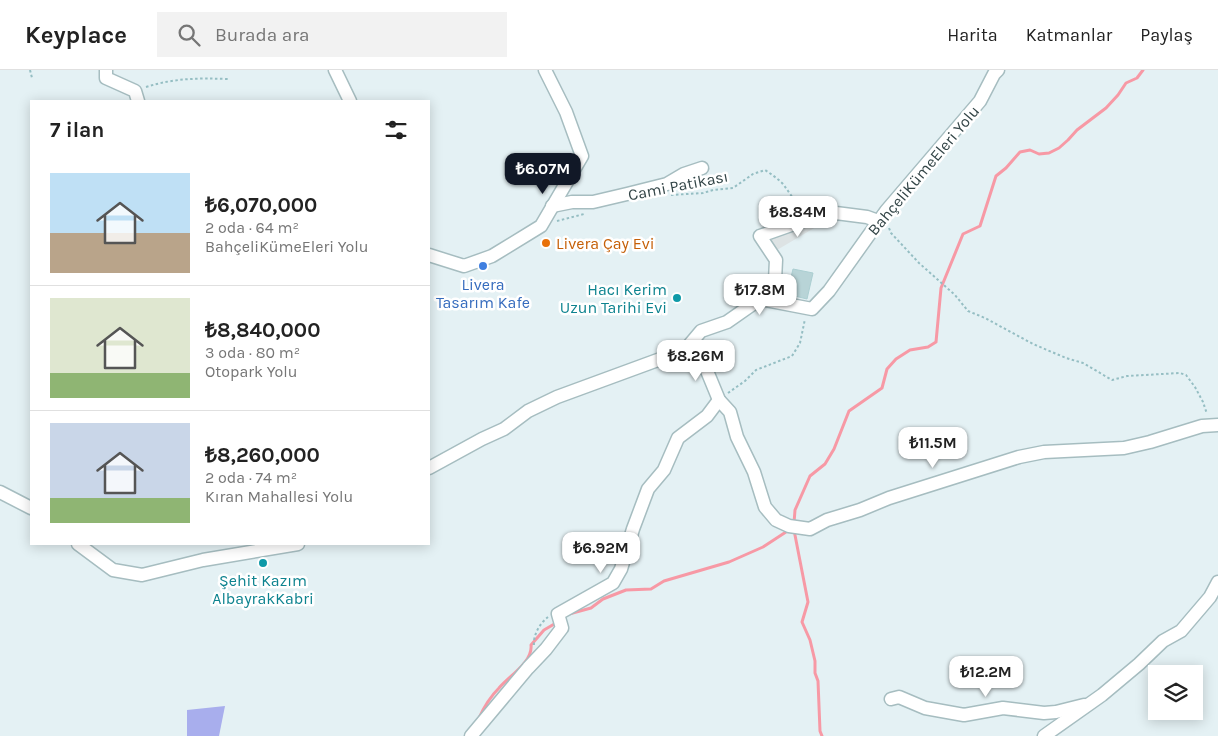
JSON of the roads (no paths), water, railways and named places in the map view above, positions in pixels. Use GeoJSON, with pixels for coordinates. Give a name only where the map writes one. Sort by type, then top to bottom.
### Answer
{"type":"FeatureCollection","features":[{"type":"Feature","properties":{"kind":"street"},"geometry":{"type":"LineString","coordinates":[[106,70],[106,78],[136,96]]}},
{"type":"Feature","properties":{"kind":"street"},"geometry":{"type":"LineString","coordinates":[[335,70],[350,100]]}},
{"type":"Feature","properties":{"kind":"street"},"geometry":{"type":"LineString","coordinates":[[430,255],[464,266],[492,256],[541,226],[582,156],[566,112],[545,70]]}},
{"type":"Feature","properties":{"kind":"street","name":"BahçeliKümeEleri Yolu"},"geometry":{"type":"LineString","coordinates":[[430,467],[504,429],[528,411],[557,397],[685,350],[701,332],[727,322],[760,300],[812,309],[829,291],[883,224],[905,187],[980,100],[998,70]]}},
{"type":"Feature","properties":{"kind":"street"},"geometry":{"type":"LineString","coordinates":[[552,206],[572,202],[593,202],[667,184],[684,174],[702,168]]}},
{"type":"Feature","properties":{"kind":"street"},"geometry":{"type":"LineString","coordinates":[[774,301],[776,260],[760,236],[828,212],[868,217],[883,224]]}},
{"type":"Feature","properties":{"kind":"street"},"geometry":{"type":"LineString","coordinates":[[685,350],[696,354],[704,366],[719,400],[730,412],[738,437],[754,472],[765,507],[776,520],[789,526],[810,529],[827,520],[860,510],[922,486],[961,476],[1018,457],[1044,452],[1124,448],[1202,426],[1217,425]]}},
{"type":"Feature","properties":{"kind":"street"},"geometry":{"type":"LineString","coordinates":[[472,736],[528,668],[546,650],[562,628],[558,614],[613,583],[621,569],[648,489],[664,470],[678,438],[707,416],[719,400]]}},
{"type":"Feature","properties":{"kind":"street"},"geometry":{"type":"LineString","coordinates":[[0,492],[30,507]]}},
{"type":"Feature","properties":{"kind":"street"},"geometry":{"type":"LineString","coordinates":[[79,545],[113,570],[142,575],[204,560],[292,545]]}},
{"type":"Feature","properties":{"kind":"street"},"geometry":{"type":"LineString","coordinates":[[1044,736],[1089,704],[1139,664],[1163,641],[1181,631],[1210,597],[1218,582]]}},
{"type":"Feature","properties":{"kind":"street"},"geometry":{"type":"LineString","coordinates":[[892,699],[899,697],[924,708],[964,715],[1003,708],[1056,712],[1089,704]]}},
{"type":"Feature","properties":{"kind":"waterway"},"geometry":{"type":"LineString","coordinates":[[794,523],[795,510],[810,476],[825,464],[834,449],[849,411],[882,388],[887,369],[896,359],[910,350],[928,347],[936,342],[941,288],[963,234],[980,226],[996,176],[1020,152],[1030,150],[1039,154],[1049,153],[1059,148],[1077,130],[1106,108],[1126,83],[1137,78],[1143,70]]}},
{"type":"Feature","properties":{"kind":"waterway"},"geometry":{"type":"LineString","coordinates":[[569,614],[591,608],[603,599],[626,590],[651,589],[664,581],[729,562],[763,547],[789,530]]}},
{"type":"Feature","properties":{"kind":"waterway"},"geometry":{"type":"LineString","coordinates":[[794,530],[808,602],[802,622],[810,640],[815,661],[815,673],[818,681],[820,731],[822,736]]}},
{"type":"Feature","properties":{"kind":"waterway"},"geometry":{"type":"LineString","coordinates":[[479,718],[493,695],[524,663],[531,651],[531,645],[544,630],[556,623]]}},
{"type":"Feature","properties":{"kind":"place","name":"Livera Çay Evi"},"geometry":{"type":"Point","coordinates":[546,243]}},
{"type":"Feature","properties":{"kind":"place","name":"Livera Tasarım Kafe"},"geometry":{"type":"Point","coordinates":[483,266]}},
{"type":"Feature","properties":{"kind":"place","name":"Hacı Kerim Uzun Tarihi Evi"},"geometry":{"type":"Point","coordinates":[677,298]}},
{"type":"Feature","properties":{"kind":"place","name":"Şehit Kazım AlbayrakKabri"},"geometry":{"type":"Point","coordinates":[263,563]}}]}
